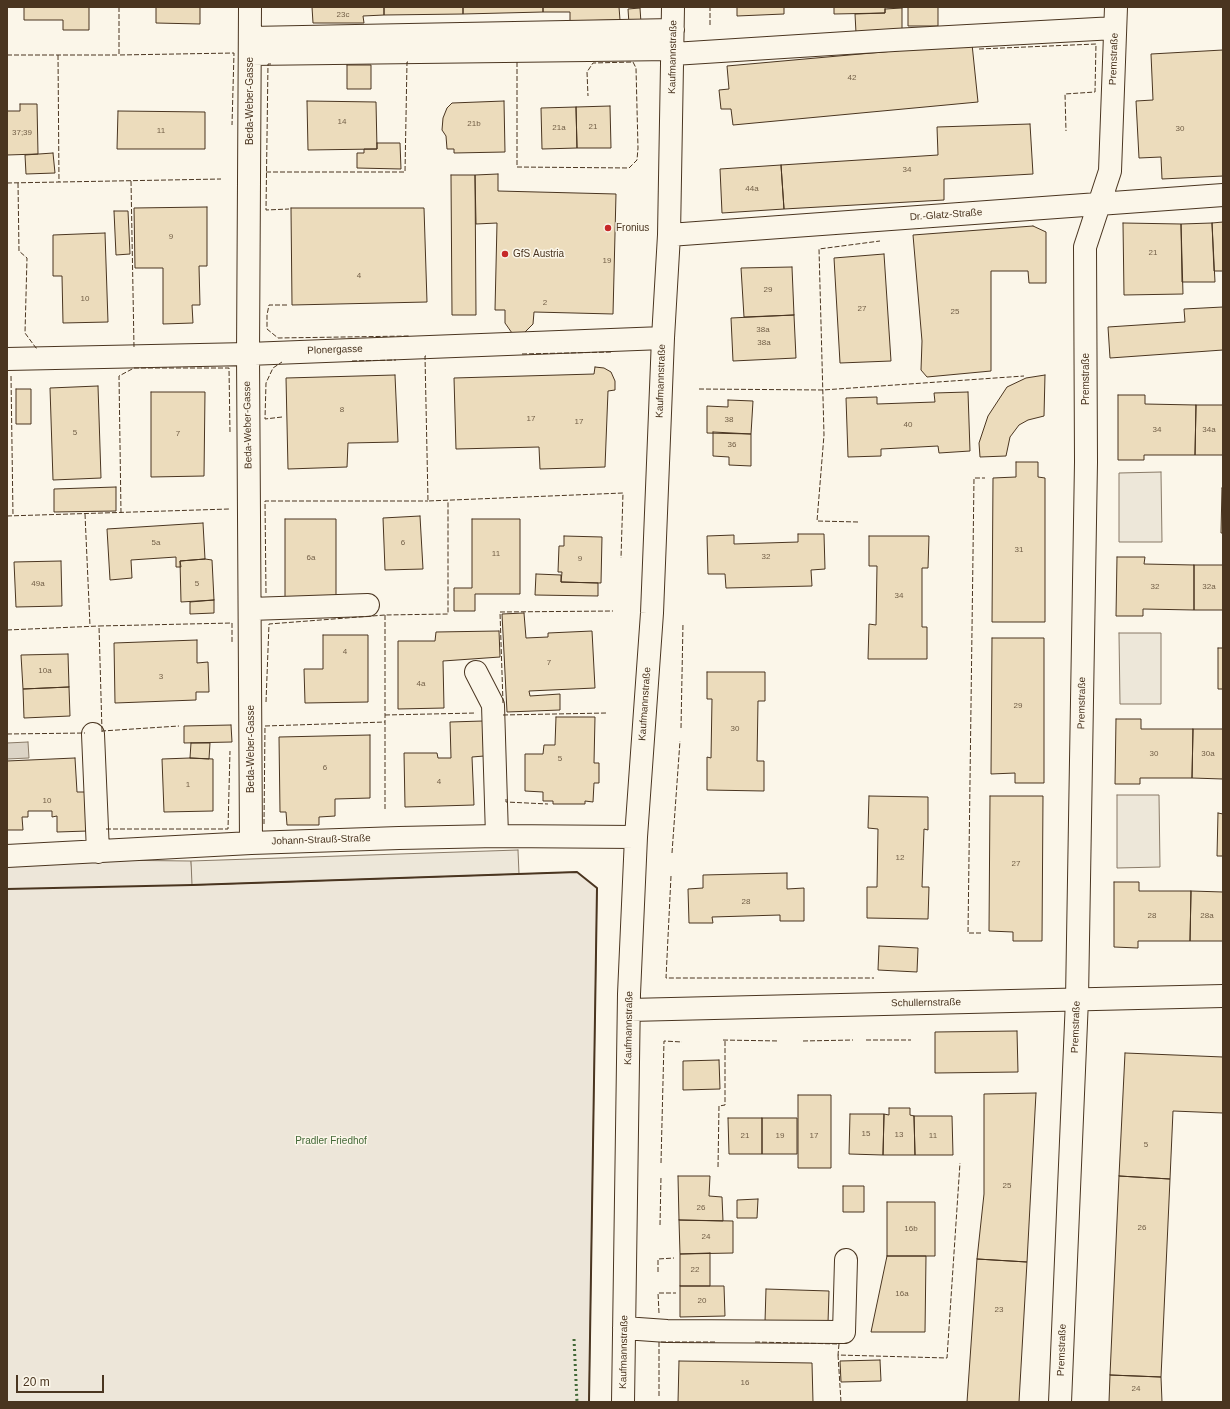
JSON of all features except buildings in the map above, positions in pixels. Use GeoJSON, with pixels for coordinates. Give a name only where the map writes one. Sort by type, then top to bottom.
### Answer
{"type":"FeatureCollection","features":[{"type":"Feature","properties":{"kind":"street","name":"Beda-Weber-Gasse"},"geometry":{"type":"LineString","coordinates":[[250,7],[248,354],[251,843]]}},
{"type":"Feature","properties":{"kind":"street","name":"Kaufmannstraße"},"geometry":{"type":"LineString","coordinates":[[623,1402],[629,1010],[636,837],[652,613],[663,338],[669,234],[673,7]]}},
{"type":"Feature","properties":{"kind":"street"},"geometry":{"type":"LineString","coordinates":[[250,46],[673,44],[894,40],[1115,18]]}},
{"type":"Feature","properties":{"kind":"street","name":"Premstraße"},"geometry":{"type":"LineString","coordinates":[[1060,1402],[1077,1000],[1086,462],[1085,247],[1110,172],[1115,18]]}},
{"type":"Feature","properties":{"kind":"street","name":"Dr.-Glatz-Straße"},"geometry":{"type":"LineString","coordinates":[[669,234],[1223,195]]}},
{"type":"Feature","properties":{"kind":"street","name":"Plonergasse"},"geometry":{"type":"LineString","coordinates":[[7,360],[248,354],[663,338]]}},
{"type":"Feature","properties":{"kind":"street"},"geometry":{"type":"LineString","coordinates":[[250,609],[368,605]]}},
{"type":"Feature","properties":{"kind":"street"},"geometry":{"type":"LineString","coordinates":[[476,672],[493,705],[496,836]]}},
{"type":"Feature","properties":{"kind":"street"},"geometry":{"type":"LineString","coordinates":[[93,734],[98,852]]}},
{"type":"Feature","properties":{"kind":"street","name":"Johann-Strauß-Straße"},"geometry":{"type":"LineString","coordinates":[[7,856],[251,843],[359,847],[496,836],[636,837]]}},
{"type":"Feature","properties":{"kind":"street","name":"Schullernstraße"},"geometry":{"type":"LineString","coordinates":[[629,1010],[1223,996]]}},
{"type":"Feature","properties":{"kind":"street"},"geometry":{"type":"LineString","coordinates":[[624,1328],[667,1331],[844,1332],[846,1260]]}},
{"type":"Feature","properties":{"kind":"green space","name":"Pradler Friedhof"},"geometry":{"type":"Polygon","coordinates":[[[7,859],[191,861],[193,885],[577,872],[597,888],[589,1402],[7,1402],[7,859]]]}},
{"type":"Feature","properties":{"kind":"shaded area"},"geometry":{"type":"Polygon","coordinates":[[[1161,472],[1162,542],[1119,542],[1119,473],[1161,472]]]}},
{"type":"Feature","properties":{"kind":"shaded area"},"geometry":{"type":"Polygon","coordinates":[[[1119,633],[1161,633],[1161,704],[1120,704],[1119,633]]]}},
{"type":"Feature","properties":{"kind":"shaded area"},"geometry":{"type":"Polygon","coordinates":[[[28,742],[29,758],[7,759],[7,743],[28,742]]]}},
{"type":"Feature","properties":{"kind":"shaded area"},"geometry":{"type":"Polygon","coordinates":[[[1117,795],[1159,795],[1160,867],[1117,868],[1117,795]]]}},
{"type":"Feature","properties":{"kind":"shaded area"},"geometry":{"type":"Polygon","coordinates":[[[518,850],[519,874],[192,885],[191,861],[518,850]]]}},
{"type":"Feature","properties":{"kind":"hedge"},"geometry":{"type":"LineString","coordinates":[[574,1339],[577,1402]]}},
{"type":"Feature","properties":{"kind":"fence"},"geometry":{"type":"LineString","coordinates":[[119,7],[119,55],[234,53],[232,125]]}},
{"type":"Feature","properties":{"kind":"fence"},"geometry":{"type":"LineString","coordinates":[[710,7],[710,25]]}},
{"type":"Feature","properties":{"kind":"fence"},"geometry":{"type":"LineString","coordinates":[[979,49],[1096,44],[1095,92],[1065,94],[1066,131]]}},
{"type":"Feature","properties":{"kind":"fence"},"geometry":{"type":"LineString","coordinates":[[7,55],[119,55]]}},
{"type":"Feature","properties":{"kind":"fence"},"geometry":{"type":"LineString","coordinates":[[58,55],[59,182]]}},
{"type":"Feature","properties":{"kind":"fence"},"geometry":{"type":"LineString","coordinates":[[266,172],[405,172],[407,62],[410,62]]}},
{"type":"Feature","properties":{"kind":"fence"},"geometry":{"type":"LineString","coordinates":[[517,62],[517,167],[629,168],[637,160],[638,148],[636,68],[633,62],[593,63],[587,72],[588,96]]}},
{"type":"Feature","properties":{"kind":"fence"},"geometry":{"type":"LineString","coordinates":[[271,64],[268,64],[266,210],[289,209]]}},
{"type":"Feature","properties":{"kind":"fence"},"geometry":{"type":"LineString","coordinates":[[7,183],[221,179]]}},
{"type":"Feature","properties":{"kind":"fence"},"geometry":{"type":"LineString","coordinates":[[131,181],[134,347],[136,347]]}},
{"type":"Feature","properties":{"kind":"fence"},"geometry":{"type":"LineString","coordinates":[[18,183],[19,251],[27,258],[25,333],[36,348],[38,348]]}},
{"type":"Feature","properties":{"kind":"fence"},"geometry":{"type":"LineString","coordinates":[[858,522],[817,521],[824,435],[819,249],[880,241]]}},
{"type":"Feature","properties":{"kind":"fence"},"geometry":{"type":"LineString","coordinates":[[287,305],[269,305],[267,329],[278,338],[409,336]]}},
{"type":"Feature","properties":{"kind":"fence"},"geometry":{"type":"LineString","coordinates":[[522,354],[612,352]]}},
{"type":"Feature","properties":{"kind":"fence"},"geometry":{"type":"LineString","coordinates":[[426,356],[428,501],[623,493],[621,558]]}},
{"type":"Feature","properties":{"kind":"fence"},"geometry":{"type":"LineString","coordinates":[[352,361],[396,360]]}},
{"type":"Feature","properties":{"kind":"fence"},"geometry":{"type":"LineString","coordinates":[[282,362],[273,368],[266,383],[265,419],[282,417]]}},
{"type":"Feature","properties":{"kind":"fence"},"geometry":{"type":"LineString","coordinates":[[121,513],[119,376],[134,368],[229,368],[230,432]]}},
{"type":"Feature","properties":{"kind":"fence"},"geometry":{"type":"LineString","coordinates":[[11,376],[13,516]]}},
{"type":"Feature","properties":{"kind":"fence"},"geometry":{"type":"LineString","coordinates":[[699,389],[823,390],[1024,376]]}},
{"type":"Feature","properties":{"kind":"fence"},"geometry":{"type":"LineString","coordinates":[[981,933],[968,933],[974,478],[985,478]]}},
{"type":"Feature","properties":{"kind":"fence"},"geometry":{"type":"LineString","coordinates":[[266,593],[265,501],[428,501]]}},
{"type":"Feature","properties":{"kind":"fence"},"geometry":{"type":"LineString","coordinates":[[266,702],[269,624],[385,615],[448,614],[448,501]]}},
{"type":"Feature","properties":{"kind":"fence"},"geometry":{"type":"LineString","coordinates":[[7,516],[229,509]]}},
{"type":"Feature","properties":{"kind":"fence"},"geometry":{"type":"LineString","coordinates":[[85,514],[90,626]]}},
{"type":"Feature","properties":{"kind":"fence"},"geometry":{"type":"LineString","coordinates":[[503,703],[500,612],[613,611]]}},
{"type":"Feature","properties":{"kind":"fence"},"geometry":{"type":"LineString","coordinates":[[385,615],[385,810]]}},
{"type":"Feature","properties":{"kind":"fence"},"geometry":{"type":"LineString","coordinates":[[102,731],[99,626],[232,623],[232,643]]}},
{"type":"Feature","properties":{"kind":"fence"},"geometry":{"type":"LineString","coordinates":[[681,728],[683,623]]}},
{"type":"Feature","properties":{"kind":"fence"},"geometry":{"type":"LineString","coordinates":[[7,630],[99,626]]}},
{"type":"Feature","properties":{"kind":"fence"},"geometry":{"type":"LineString","coordinates":[[385,715],[476,713]]}},
{"type":"Feature","properties":{"kind":"fence"},"geometry":{"type":"LineString","coordinates":[[503,715],[606,713]]}},
{"type":"Feature","properties":{"kind":"fence"},"geometry":{"type":"LineString","coordinates":[[264,824],[265,726],[385,722]]}},
{"type":"Feature","properties":{"kind":"fence"},"geometry":{"type":"LineString","coordinates":[[102,732],[179,726]]}},
{"type":"Feature","properties":{"kind":"fence"},"geometry":{"type":"LineString","coordinates":[[7,734],[85,733]]}},
{"type":"Feature","properties":{"kind":"fence"},"geometry":{"type":"LineString","coordinates":[[672,853],[680,741]]}},
{"type":"Feature","properties":{"kind":"fence"},"geometry":{"type":"LineString","coordinates":[[106,829],[228,829],[230,751]]}},
{"type":"Feature","properties":{"kind":"fence"},"geometry":{"type":"LineString","coordinates":[[506,799],[506,802],[548,804]]}},
{"type":"Feature","properties":{"kind":"fence"},"geometry":{"type":"LineString","coordinates":[[671,876],[666,978],[874,978]]}},
{"type":"Feature","properties":{"kind":"fence"},"geometry":{"type":"LineString","coordinates":[[723,1040],[779,1041]]}},
{"type":"Feature","properties":{"kind":"fence"},"geometry":{"type":"LineString","coordinates":[[718,1167],[719,1106],[725,1105],[725,1040]]}},
{"type":"Feature","properties":{"kind":"fence"},"geometry":{"type":"LineString","coordinates":[[803,1041],[853,1040]]}},
{"type":"Feature","properties":{"kind":"fence"},"geometry":{"type":"LineString","coordinates":[[866,1040],[911,1040]]}},
{"type":"Feature","properties":{"kind":"fence"},"geometry":{"type":"LineString","coordinates":[[661,1163],[664,1041],[682,1042]]}},
{"type":"Feature","properties":{"kind":"fence"},"geometry":{"type":"LineString","coordinates":[[755,1342],[839,1344],[838,1355],[947,1358],[960,1163]]}},
{"type":"Feature","properties":{"kind":"fence"},"geometry":{"type":"LineString","coordinates":[[660,1225],[661,1177]]}},
{"type":"Feature","properties":{"kind":"fence"},"geometry":{"type":"LineString","coordinates":[[658,1272],[658,1259],[674,1258]]}},
{"type":"Feature","properties":{"kind":"fence"},"geometry":{"type":"LineString","coordinates":[[659,1313],[658,1293],[676,1293]]}},
{"type":"Feature","properties":{"kind":"fence"},"geometry":{"type":"LineString","coordinates":[[659,1396],[659,1342],[715,1342]]}},
{"type":"Feature","properties":{"kind":"fence"},"geometry":{"type":"LineString","coordinates":[[838,1355],[841,1402]]}},
{"type":"Feature","properties":{"kind":"wall"},"geometry":{"type":"LineString","coordinates":[[7,889],[192,885],[577,872],[597,888],[589,1402]]}},
{"type":"Feature","properties":{"kind":"place","name":"Fronius"},"geometry":{"type":"Point","coordinates":[608,228]}},
{"type":"Feature","properties":{"kind":"place","name":"GfS Austria"},"geometry":{"type":"Point","coordinates":[505,254]}}]}
